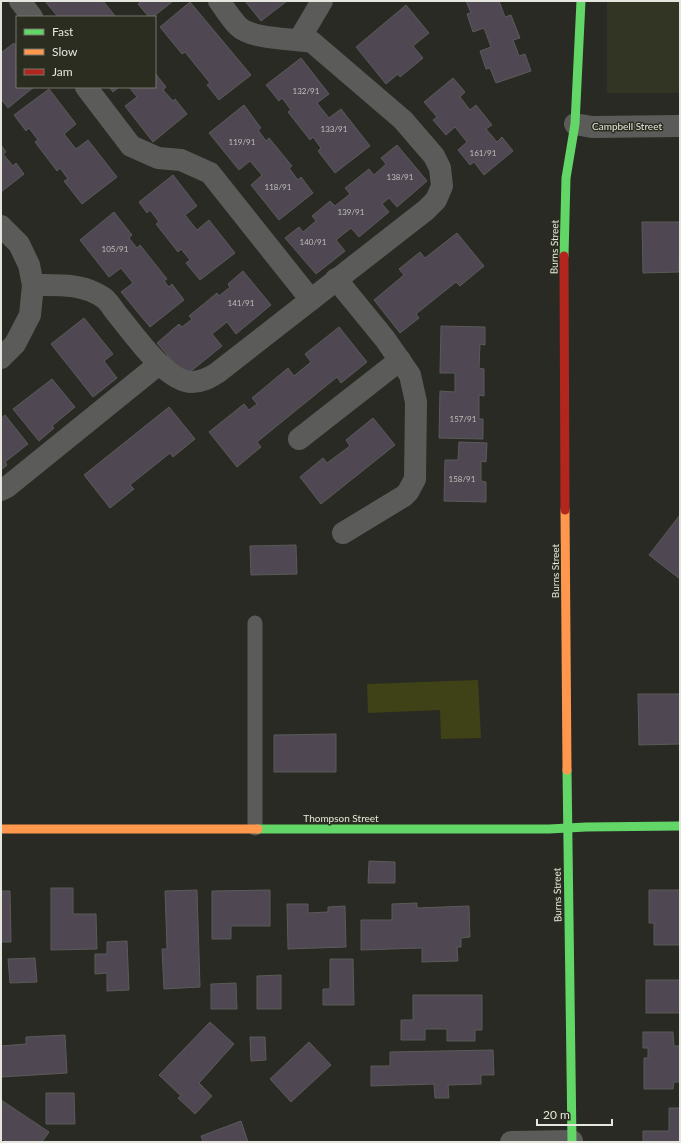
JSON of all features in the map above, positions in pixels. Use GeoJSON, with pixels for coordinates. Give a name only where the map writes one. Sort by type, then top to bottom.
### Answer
{"type":"FeatureCollection","features":[{"type":"Feature","properties":{"kind":"street"},"geometry":{"type":"LineString","coordinates":[[20,1],[31,16]]}},
{"type":"Feature","properties":{"kind":"street"},"geometry":{"type":"LineString","coordinates":[[33,284],[76,286],[91,291],[104,298],[170,374],[181,380],[191,382],[203,381],[217,373],[311,300],[426,210],[436,200],[442,186],[440,168],[434,156],[404,120],[312,42],[260,36],[238,26],[219,1]]}},
{"type":"Feature","properties":{"kind":"street"},"geometry":{"type":"LineString","coordinates":[[299,40],[322,1]]}},
{"type":"Feature","properties":{"kind":"street","name":"Burns Street"},"geometry":{"type":"LineString","coordinates":[[572,1142],[567,828],[564,262],[566,178],[575,124],[581,1]]}},
{"type":"Feature","properties":{"kind":"street"},"geometry":{"type":"LineString","coordinates":[[87,88],[131,146],[158,158],[181,160],[210,173],[311,300]]}},
{"type":"Feature","properties":{"kind":"street","name":"Campbell Street"},"geometry":{"type":"LineString","coordinates":[[575,124],[592,127],[680,126]]}},
{"type":"Feature","properties":{"kind":"street"},"geometry":{"type":"LineString","coordinates":[[1,226],[19,244],[29,266],[33,284],[30,315],[15,344],[1,358]]}},
{"type":"Feature","properties":{"kind":"street"},"geometry":{"type":"LineString","coordinates":[[336,279],[385,339],[410,375],[416,402],[415,479],[408,492],[404,496],[343,533]]}},
{"type":"Feature","properties":{"kind":"street"},"geometry":{"type":"LineString","coordinates":[[299,439],[400,360]]}},
{"type":"Feature","properties":{"kind":"street"},"geometry":{"type":"LineString","coordinates":[[1,490],[7,488],[160,364]]}},
{"type":"Feature","properties":{"kind":"street","name":"Thompson Street"},"geometry":{"type":"LineString","coordinates":[[1,829],[549,829],[586,826],[680,826]]}},
{"type":"Feature","properties":{"kind":"street"},"geometry":{"type":"LineString","coordinates":[[511,1142],[572,1142]]}},
{"type":"Feature","properties":{"kind":"lane"},"geometry":{"type":"LineString","coordinates":[[255,623],[255,828]]}},
{"type":"Feature","properties":{"kind":"shaded area"},"geometry":{"type":"Polygon","coordinates":[[[607,1],[680,1],[680,93],[607,93],[607,1]]]}},
{"type":"Feature","properties":{"kind":"green space"},"geometry":{"type":"Polygon","coordinates":[[[478,680],[481,738],[441,739],[440,710],[368,713],[367,684],[478,680]]]}},
{"type":"Feature","properties":{"kind":"building"},"geometry":{"type":"Polygon","coordinates":[[[45,1],[103,1],[115,16],[57,16],[45,1]]]}},
{"type":"Feature","properties":{"kind":"building"},"geometry":{"type":"Polygon","coordinates":[[[141,1],[173,1],[154,16],[148,16],[138,4],[141,1]]]}},
{"type":"Feature","properties":{"kind":"building"},"geometry":{"type":"Polygon","coordinates":[[[245,1],[287,1],[261,21],[245,1]]]}},
{"type":"Feature","properties":{"kind":"building"},"geometry":{"type":"Polygon","coordinates":[[[466,1],[499,1],[505,17],[511,15],[520,38],[513,40],[519,56],[525,54],[531,71],[496,83],[490,68],[486,69],[480,51],[491,47],[484,28],[473,32],[467,14],[471,13],[466,1]]]}},
{"type":"Feature","properties":{"kind":"building"},"geometry":{"type":"Polygon","coordinates":[[[190,2],[251,75],[219,100],[207,85],[210,83],[185,52],[182,54],[160,27],[190,2]]]}},
{"type":"Feature","properties":{"kind":"building"},"geometry":{"type":"Polygon","coordinates":[[[406,5],[429,33],[413,46],[423,58],[400,77],[398,74],[386,84],[356,47],[406,5]]]}},
{"type":"Feature","properties":{"kind":"building"},"geometry":{"type":"Polygon","coordinates":[[[14,43],[16,46],[16,88],[33,88],[8,108],[1,99],[1,51],[2,52],[14,43]]]}},
{"type":"Feature","properties":{"kind":"building"},"geometry":{"type":"Polygon","coordinates":[[[301,58],[329,94],[317,103],[329,118],[341,109],[370,146],[335,173],[318,151],[321,148],[313,137],[310,140],[288,112],[291,110],[282,98],[279,101],[266,85],[301,58]]]}},
{"type":"Feature","properties":{"kind":"building"},"geometry":{"type":"Polygon","coordinates":[[[156,74],[166,87],[163,90],[173,101],[175,99],[187,114],[153,142],[125,106],[137,97],[130,88],[156,88],[156,74]]]}},
{"type":"Feature","properties":{"kind":"building"},"geometry":{"type":"Polygon","coordinates":[[[453,78],[465,92],[460,97],[470,110],[476,105],[492,125],[486,129],[497,142],[502,137],[513,151],[484,175],[474,162],[470,165],[458,150],[467,142],[455,127],[446,135],[433,120],[437,117],[424,102],[453,78]]]}},
{"type":"Feature","properties":{"kind":"building"},"geometry":{"type":"Polygon","coordinates":[[[110,88],[118,88],[113,92],[110,88]]]}},
{"type":"Feature","properties":{"kind":"building"},"geometry":{"type":"Polygon","coordinates":[[[49,89],[76,124],[64,134],[76,149],[88,140],[117,177],[82,204],[64,181],[68,179],[60,168],[57,171],[35,142],[38,140],[29,128],[26,131],[14,115],[49,89]]]}},
{"type":"Feature","properties":{"kind":"building"},"geometry":{"type":"Polygon","coordinates":[[[244,105],[261,128],[258,130],[266,141],[269,138],[292,166],[289,168],[298,180],[301,177],[313,193],[279,220],[251,185],[262,175],[250,161],[239,170],[209,133],[244,105]]]}},
{"type":"Feature","properties":{"kind":"building"},"geometry":{"type":"Polygon","coordinates":[[[1,145],[6,152],[3,154],[13,166],[16,163],[24,174],[1,192],[1,145]]]}},
{"type":"Feature","properties":{"kind":"building"},"geometry":{"type":"Polygon","coordinates":[[[397,145],[427,181],[397,207],[389,198],[382,204],[389,212],[359,237],[351,228],[336,240],[345,251],[316,274],[285,238],[299,227],[303,232],[316,221],[312,216],[330,201],[335,206],[350,194],[345,188],[369,169],[374,175],[386,164],[381,158],[397,145]]]}},
{"type":"Feature","properties":{"kind":"building"},"geometry":{"type":"Polygon","coordinates":[[[173,175],[197,206],[185,215],[197,230],[209,220],[235,253],[200,280],[186,263],[190,260],[181,249],[178,252],[156,224],[159,222],[150,210],[147,213],[139,202],[173,175]]]}},
{"type":"Feature","properties":{"kind":"building"},"geometry":{"type":"Polygon","coordinates":[[[114,212],[132,235],[129,238],[137,248],[140,245],[167,279],[164,281],[169,287],[172,284],[184,300],[150,327],[121,292],[133,283],[121,268],[109,277],[80,240],[114,212]]]}},
{"type":"Feature","properties":{"kind":"building"},"geometry":{"type":"Polygon","coordinates":[[[642,222],[680,222],[679,272],[643,273],[642,222]]]}},
{"type":"Feature","properties":{"kind":"building"},"geometry":{"type":"Polygon","coordinates":[[[457,233],[484,266],[460,286],[456,282],[416,314],[419,318],[400,333],[374,300],[404,275],[399,269],[420,252],[425,258],[457,233]]]}},
{"type":"Feature","properties":{"kind":"building"},"geometry":{"type":"Polygon","coordinates":[[[243,271],[271,305],[236,334],[227,322],[212,334],[222,346],[185,376],[157,343],[179,324],[182,327],[192,319],[189,316],[217,293],[219,296],[230,287],[228,284],[243,271]]]}},
{"type":"Feature","properties":{"kind":"building"},"geometry":{"type":"Polygon","coordinates":[[[84,318],[113,354],[104,361],[117,378],[93,397],[51,344],[84,318]]]}},
{"type":"Feature","properties":{"kind":"building"},"geometry":{"type":"Polygon","coordinates":[[[441,326],[485,327],[485,345],[480,344],[479,368],[484,369],[484,396],[479,395],[479,419],[483,419],[483,439],[439,438],[440,391],[455,392],[455,373],[440,373],[441,326]]]}},
{"type":"Feature","properties":{"kind":"building"},"geometry":{"type":"Polygon","coordinates":[[[339,327],[367,362],[341,383],[337,377],[257,442],[261,447],[237,467],[209,432],[244,404],[249,410],[257,404],[252,398],[288,368],[294,376],[311,362],[305,354],[339,327]]]}},
{"type":"Feature","properties":{"kind":"building"},"geometry":{"type":"Polygon","coordinates":[[[52,379],[75,407],[52,426],[54,428],[39,441],[13,409],[52,379]]]}},
{"type":"Feature","properties":{"kind":"building"},"geometry":{"type":"Polygon","coordinates":[[[169,407],[195,439],[173,457],[170,453],[130,485],[134,489],[110,508],[84,475],[169,407]]]}},
{"type":"Feature","properties":{"kind":"building"},"geometry":{"type":"Polygon","coordinates":[[[5,415],[28,444],[5,462],[7,465],[1,470],[1,418],[5,415]]]}},
{"type":"Feature","properties":{"kind":"building"},"geometry":{"type":"Polygon","coordinates":[[[373,418],[395,445],[321,504],[300,477],[323,458],[327,463],[350,446],[346,440],[373,418]]]}},
{"type":"Feature","properties":{"kind":"building"},"geometry":{"type":"Polygon","coordinates":[[[459,442],[487,443],[486,462],[481,461],[481,481],[486,482],[486,502],[444,501],[445,460],[458,460],[459,442]]]}},
{"type":"Feature","properties":{"kind":"building"},"geometry":{"type":"Polygon","coordinates":[[[680,515],[680,579],[649,555],[680,515]]]}},
{"type":"Feature","properties":{"kind":"building"},"geometry":{"type":"Polygon","coordinates":[[[296,545],[297,574],[251,575],[250,546],[296,545]]]}},
{"type":"Feature","properties":{"kind":"building"},"geometry":{"type":"Polygon","coordinates":[[[638,694],[680,694],[680,744],[639,745],[638,694]]]}},
{"type":"Feature","properties":{"kind":"building"},"geometry":{"type":"Polygon","coordinates":[[[336,734],[336,772],[274,772],[274,735],[336,734]]]}},
{"type":"Feature","properties":{"kind":"building"},"geometry":{"type":"Polygon","coordinates":[[[369,861],[395,862],[395,883],[368,883],[369,861]]]}},
{"type":"Feature","properties":{"kind":"building"},"geometry":{"type":"Polygon","coordinates":[[[51,888],[73,888],[73,914],[96,914],[97,949],[51,950],[51,888]]]}},
{"type":"Feature","properties":{"kind":"building"},"geometry":{"type":"Polygon","coordinates":[[[197,890],[200,987],[164,989],[162,949],[167,949],[165,891],[197,890]]]}},
{"type":"Feature","properties":{"kind":"building"},"geometry":{"type":"Polygon","coordinates":[[[270,890],[270,926],[231,926],[231,939],[212,939],[212,891],[270,890]]]}},
{"type":"Feature","properties":{"kind":"building"},"geometry":{"type":"Polygon","coordinates":[[[649,890],[680,890],[680,945],[654,945],[654,923],[649,923],[649,890]]]}},
{"type":"Feature","properties":{"kind":"building"},"geometry":{"type":"Polygon","coordinates":[[[1,891],[10,891],[11,942],[1,942],[1,891]]]}},
{"type":"Feature","properties":{"kind":"building"},"geometry":{"type":"Polygon","coordinates":[[[417,903],[417,908],[469,906],[470,937],[461,938],[461,947],[457,947],[458,961],[422,962],[422,948],[361,950],[361,920],[392,920],[392,904],[417,903]]]}},
{"type":"Feature","properties":{"kind":"building"},"geometry":{"type":"Polygon","coordinates":[[[287,904],[308,904],[308,913],[328,912],[328,907],[345,906],[346,947],[288,949],[287,904]]]}},
{"type":"Feature","properties":{"kind":"building"},"geometry":{"type":"Polygon","coordinates":[[[127,941],[129,990],[107,991],[107,973],[95,974],[95,954],[107,954],[107,942],[127,941]]]}},
{"type":"Feature","properties":{"kind":"building"},"geometry":{"type":"Polygon","coordinates":[[[35,958],[37,982],[10,983],[8,959],[35,958]]]}},
{"type":"Feature","properties":{"kind":"building"},"geometry":{"type":"Polygon","coordinates":[[[330,959],[353,959],[354,1005],[323,1005],[323,989],[330,989],[330,959]]]}},
{"type":"Feature","properties":{"kind":"building"},"geometry":{"type":"Polygon","coordinates":[[[281,975],[281,1009],[257,1009],[257,976],[281,975]]]}},
{"type":"Feature","properties":{"kind":"building"},"geometry":{"type":"Polygon","coordinates":[[[646,980],[680,980],[680,1013],[646,1013],[646,980]]]}},
{"type":"Feature","properties":{"kind":"building"},"geometry":{"type":"Polygon","coordinates":[[[236,983],[237,1009],[211,1009],[211,984],[236,983]]]}},
{"type":"Feature","properties":{"kind":"building"},"geometry":{"type":"Polygon","coordinates":[[[413,995],[482,995],[482,1030],[475,1030],[475,1041],[447,1041],[447,1029],[425,1029],[425,1040],[401,1040],[401,1020],[413,1020],[413,995]]]}},
{"type":"Feature","properties":{"kind":"building"},"geometry":{"type":"Polygon","coordinates":[[[210,1022],[234,1044],[199,1083],[212,1096],[195,1114],[178,1098],[181,1096],[159,1075],[210,1022]]]}},
{"type":"Feature","properties":{"kind":"building"},"geometry":{"type":"Polygon","coordinates":[[[643,1032],[673,1032],[674,1046],[680,1046],[680,1082],[674,1082],[673,1089],[644,1089],[644,1058],[648,1058],[648,1048],[643,1048],[643,1032]]]}},
{"type":"Feature","properties":{"kind":"building"},"geometry":{"type":"Polygon","coordinates":[[[65,1035],[67,1073],[1,1077],[1,1046],[26,1044],[26,1037],[65,1035]]]}},
{"type":"Feature","properties":{"kind":"building"},"geometry":{"type":"Polygon","coordinates":[[[250,1037],[265,1037],[266,1060],[251,1061],[250,1037]]]}},
{"type":"Feature","properties":{"kind":"building"},"geometry":{"type":"Polygon","coordinates":[[[309,1042],[331,1065],[291,1102],[270,1079],[309,1042]]]}},
{"type":"Feature","properties":{"kind":"building"},"geometry":{"type":"Polygon","coordinates":[[[493,1050],[494,1075],[481,1075],[481,1084],[448,1085],[449,1098],[435,1098],[434,1084],[371,1086],[371,1066],[390,1066],[390,1052],[493,1050]]]}},
{"type":"Feature","properties":{"kind":"building"},"geometry":{"type":"Polygon","coordinates":[[[46,1093],[74,1093],[75,1124],[46,1124],[46,1093]]]}},
{"type":"Feature","properties":{"kind":"building"},"geometry":{"type":"Polygon","coordinates":[[[1,1100],[49,1132],[42,1142],[7,1142],[1,1138],[1,1100]]]}},
{"type":"Feature","properties":{"kind":"building"},"geometry":{"type":"Polygon","coordinates":[[[669,1108],[680,1108],[680,1142],[643,1142],[643,1131],[669,1131],[669,1108]]]}},
{"type":"Feature","properties":{"kind":"building"},"geometry":{"type":"Polygon","coordinates":[[[241,1121],[248,1142],[203,1142],[201,1136],[241,1121]]]}},
{"type":"Feature","properties":{"kind":"traffic: fast"},"geometry":{"type":"LineString","coordinates":[[564,256],[566,178],[575,124],[581,1]]}},
{"type":"Feature","properties":{"kind":"traffic: fast"},"geometry":{"type":"LineString","coordinates":[[567,770],[572,1142]]}},
{"type":"Feature","properties":{"kind":"traffic: fast"},"geometry":{"type":"LineString","coordinates":[[258,829],[549,829],[680,826]]}},
{"type":"Feature","properties":{"kind":"traffic: slow"},"geometry":{"type":"LineString","coordinates":[[565,510],[567,770]]}},
{"type":"Feature","properties":{"kind":"traffic: slow"},"geometry":{"type":"LineString","coordinates":[[1,829],[258,829]]}},
{"type":"Feature","properties":{"kind":"traffic: jam"},"geometry":{"type":"LineString","coordinates":[[564,256],[565,510]]}}]}
